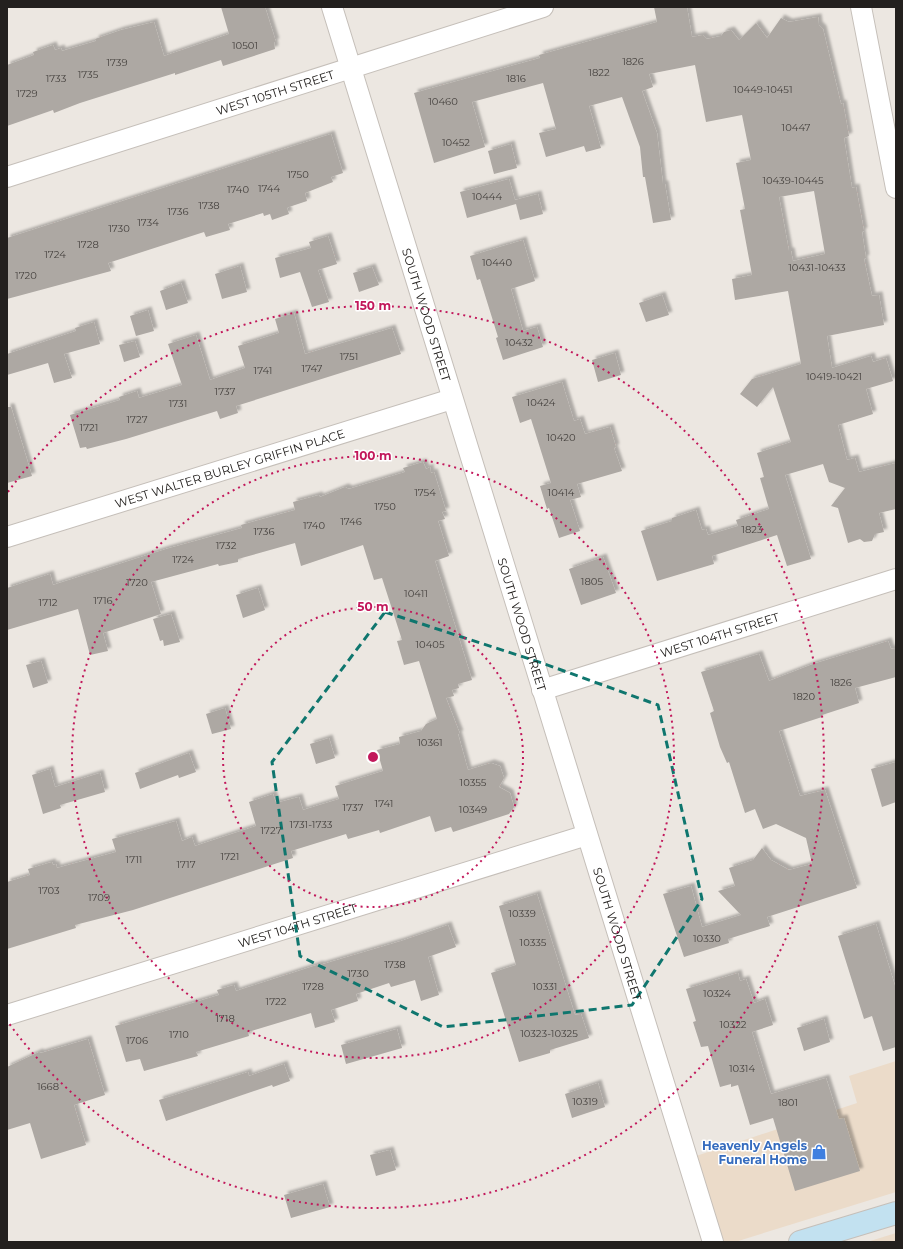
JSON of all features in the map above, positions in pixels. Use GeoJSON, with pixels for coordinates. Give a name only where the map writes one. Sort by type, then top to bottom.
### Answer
{"type":"FeatureCollection","features":[{"type":"Feature","properties":{"kind":"main road"},"geometry":{"type":"LineString","coordinates":[[800,1242],[896,1212]]}},
{"type":"Feature","properties":{"kind":"street","name":"SOUTH WOOD STREET"},"geometry":{"type":"LineString","coordinates":[[332,7],[713,1242]]}},
{"type":"Feature","properties":{"kind":"street","name":"WEST 105TH STREET"},"geometry":{"type":"LineString","coordinates":[[7,177],[543,7]]}},
{"type":"Feature","properties":{"kind":"street"},"geometry":{"type":"LineString","coordinates":[[861,7],[896,188]]}},
{"type":"Feature","properties":{"kind":"street","name":"WEST WALTER BURLEY GRIFFIN PLACE"},"geometry":{"type":"LineString","coordinates":[[7,537],[452,399]]}},
{"type":"Feature","properties":{"kind":"street","name":"WEST 104TH STREET"},"geometry":{"type":"LineString","coordinates":[[542,690],[896,579]]}},
{"type":"Feature","properties":{"kind":"street","name":"WEST 104TH STREET"},"geometry":{"type":"LineString","coordinates":[[7,1015],[587,835]]}},
{"type":"Feature","properties":{"kind":"highlighted area"},"geometry":{"type":"Polygon","coordinates":[[[385,612],[542,663],[658,705],[702,899],[632,1005],[443,1027],[300,956],[272,762],[385,612]]]}},
{"type":"Feature","properties":{"kind":"shaded area"},"geometry":{"type":"Polygon","coordinates":[[[896,1061],[896,1192],[735,1242],[724,1242],[696,1156],[857,1103],[849,1076],[896,1061]]]}},
{"type":"Feature","properties":{"kind":"shaded area"},"geometry":{"type":"Polygon","coordinates":[[[896,1233],[896,1242],[867,1242],[896,1233]]]}},
{"type":"Feature","properties":{"kind":"building"},"geometry":{"type":"Polygon","coordinates":[[[221,7],[265,7],[276,42],[274,42],[275,49],[223,66],[221,60],[175,75],[175,73],[80,103],[54,113],[53,110],[7,126],[7,65],[34,55],[33,52],[53,45],[55,50],[61,48],[62,51],[96,41],[95,39],[121,30],[154,22],[164,56],[229,34],[221,7]]]}},
{"type":"Feature","properties":{"kind":"building"},"geometry":{"type":"Polygon","coordinates":[[[654,7],[687,7],[692,37],[703,35],[707,39],[721,36],[724,32],[731,30],[739,40],[756,23],[767,38],[781,18],[789,22],[818,17],[819,25],[823,29],[841,104],[843,103],[849,136],[844,138],[852,188],[856,187],[864,231],[862,232],[866,258],[864,259],[872,296],[879,295],[884,325],[827,336],[832,368],[871,356],[873,362],[886,358],[893,381],[866,389],[873,414],[838,425],[847,460],[855,458],[859,472],[896,463],[896,509],[879,513],[884,532],[875,534],[872,541],[864,542],[860,539],[848,543],[838,508],[831,506],[845,488],[829,482],[823,464],[785,475],[811,559],[787,566],[777,535],[712,556],[714,564],[657,581],[641,531],[672,521],[672,518],[696,510],[702,530],[706,529],[708,535],[738,526],[736,520],[769,509],[760,478],[764,477],[757,453],[791,442],[773,387],[757,407],[740,394],[752,379],[801,364],[788,291],[735,300],[732,279],[752,275],[740,210],[745,209],[736,163],[751,160],[742,115],[706,122],[695,65],[649,74],[653,87],[642,91],[657,133],[663,184],[665,184],[671,220],[653,223],[645,177],[643,177],[640,147],[622,97],[589,106],[601,148],[586,152],[584,146],[546,157],[539,133],[556,129],[543,83],[472,102],[485,147],[434,163],[414,93],[540,58],[539,55],[657,22],[654,7]],[[814,191],[779,197],[789,251],[791,251],[793,261],[825,254],[814,191]]]}},
{"type":"Feature","properties":{"kind":"building"},"geometry":{"type":"Polygon","coordinates":[[[331,134],[343,173],[331,177],[333,182],[305,193],[307,201],[287,208],[289,214],[272,220],[270,214],[264,216],[263,213],[228,224],[230,230],[206,237],[204,232],[108,263],[111,271],[7,299],[7,238],[331,134]]]}},
{"type":"Feature","properties":{"kind":"building"},"geometry":{"type":"Polygon","coordinates":[[[511,144],[517,168],[494,174],[488,151],[511,144]]]}},
{"type":"Feature","properties":{"kind":"building"},"geometry":{"type":"Polygon","coordinates":[[[509,179],[515,200],[538,194],[543,214],[520,220],[516,204],[467,218],[460,192],[509,179]]]}},
{"type":"Feature","properties":{"kind":"building"},"geometry":{"type":"Polygon","coordinates":[[[328,236],[337,264],[318,270],[329,302],[312,307],[300,272],[280,278],[275,258],[311,248],[309,242],[328,236]]]}},
{"type":"Feature","properties":{"kind":"building"},"geometry":{"type":"Polygon","coordinates":[[[523,240],[535,281],[511,289],[523,331],[537,327],[543,347],[503,360],[496,338],[498,337],[480,279],[477,280],[470,256],[523,240]]]}},
{"type":"Feature","properties":{"kind":"building"},"geometry":{"type":"Polygon","coordinates":[[[240,266],[247,292],[222,299],[215,274],[240,266]]]}},
{"type":"Feature","properties":{"kind":"building"},"geometry":{"type":"Polygon","coordinates":[[[372,267],[379,285],[359,292],[353,273],[372,267]]]}},
{"type":"Feature","properties":{"kind":"building"},"geometry":{"type":"Polygon","coordinates":[[[181,283],[188,303],[166,310],[160,291],[181,283]]]}},
{"type":"Feature","properties":{"kind":"building"},"geometry":{"type":"Polygon","coordinates":[[[662,295],[669,315],[646,322],[639,303],[662,295]]]}},
{"type":"Feature","properties":{"kind":"building"},"geometry":{"type":"Polygon","coordinates":[[[148,310],[154,331],[136,336],[130,316],[148,310]]]}},
{"type":"Feature","properties":{"kind":"building"},"geometry":{"type":"Polygon","coordinates":[[[294,313],[305,354],[392,328],[401,354],[236,406],[238,413],[220,419],[217,411],[126,439],[87,449],[86,447],[80,448],[70,415],[120,400],[119,397],[137,391],[139,398],[182,385],[168,344],[196,335],[210,380],[245,368],[238,346],[279,333],[275,319],[294,313]]]}},
{"type":"Feature","properties":{"kind":"building"},"geometry":{"type":"Polygon","coordinates":[[[94,322],[100,344],[64,354],[72,378],[54,383],[48,363],[7,375],[7,354],[76,331],[75,328],[94,322]]]}},
{"type":"Feature","properties":{"kind":"building"},"geometry":{"type":"Polygon","coordinates":[[[135,341],[140,357],[124,362],[119,345],[135,341]]]}},
{"type":"Feature","properties":{"kind":"building"},"geometry":{"type":"Polygon","coordinates":[[[615,353],[621,375],[598,382],[592,360],[615,353]]]}},
{"type":"Feature","properties":{"kind":"building"},"geometry":{"type":"Polygon","coordinates":[[[562,382],[574,421],[580,419],[585,434],[610,427],[616,447],[614,448],[622,471],[577,484],[581,497],[570,500],[580,531],[559,538],[549,508],[547,509],[540,486],[551,483],[531,419],[520,423],[512,397],[562,382]]]}},
{"type":"Feature","properties":{"kind":"building"},"geometry":{"type":"Polygon","coordinates":[[[7,407],[11,407],[32,476],[7,483],[7,407]]]}},
{"type":"Feature","properties":{"kind":"building"},"geometry":{"type":"Polygon","coordinates":[[[423,462],[426,469],[430,467],[431,473],[434,472],[446,511],[442,512],[445,519],[438,521],[449,556],[435,561],[472,680],[458,684],[459,688],[452,690],[454,696],[446,698],[460,734],[458,734],[468,770],[491,763],[500,766],[504,778],[499,787],[510,793],[514,807],[509,814],[453,832],[451,827],[435,832],[430,816],[380,833],[379,830],[348,839],[346,834],[291,851],[293,858],[133,910],[75,925],[76,928],[7,949],[7,882],[30,875],[28,869],[52,862],[53,865],[56,864],[57,868],[116,852],[112,839],[176,821],[182,841],[192,837],[195,846],[256,826],[249,802],[273,794],[276,803],[299,797],[303,810],[339,799],[335,786],[383,771],[377,750],[400,744],[399,737],[421,731],[426,724],[437,719],[419,661],[404,665],[397,641],[402,640],[382,578],[374,580],[363,545],[301,566],[295,543],[238,559],[238,562],[219,566],[218,564],[151,582],[161,614],[103,633],[108,651],[90,655],[78,609],[7,630],[7,588],[50,574],[53,585],[166,549],[242,528],[241,525],[295,510],[293,502],[319,495],[320,497],[345,487],[349,489],[405,472],[403,468],[423,462]]]}},
{"type":"Feature","properties":{"kind":"building"},"geometry":{"type":"Polygon","coordinates":[[[603,557],[616,593],[581,605],[569,569],[603,557]]]}},
{"type":"Feature","properties":{"kind":"building"},"geometry":{"type":"Polygon","coordinates":[[[258,588],[265,610],[243,618],[236,595],[258,588]]]}},
{"type":"Feature","properties":{"kind":"building"},"geometry":{"type":"Polygon","coordinates":[[[171,614],[180,642],[164,646],[163,640],[160,641],[153,619],[171,614]]]}},
{"type":"Feature","properties":{"kind":"building"},"geometry":{"type":"Polygon","coordinates":[[[888,641],[891,649],[896,648],[896,677],[855,688],[859,703],[779,731],[800,796],[825,790],[857,888],[767,917],[770,926],[728,939],[729,943],[684,957],[663,894],[691,886],[702,927],[741,915],[718,891],[735,886],[729,868],[753,860],[762,848],[771,860],[789,870],[812,864],[806,838],[776,824],[763,829],[755,809],[745,813],[729,762],[727,763],[720,747],[710,713],[714,711],[701,672],[759,654],[769,681],[813,664],[888,641]]]}},
{"type":"Feature","properties":{"kind":"building"},"geometry":{"type":"Polygon","coordinates":[[[41,661],[48,683],[33,688],[26,665],[41,661]]]}},
{"type":"Feature","properties":{"kind":"building"},"geometry":{"type":"Polygon","coordinates":[[[225,708],[231,729],[212,734],[206,714],[225,708]]]}},
{"type":"Feature","properties":{"kind":"building"},"geometry":{"type":"Polygon","coordinates":[[[329,738],[335,758],[316,764],[310,744],[329,738]]]}},
{"type":"Feature","properties":{"kind":"building"},"geometry":{"type":"Polygon","coordinates":[[[189,753],[196,772],[179,778],[178,775],[140,789],[135,773],[189,753]]]}},
{"type":"Feature","properties":{"kind":"building"},"geometry":{"type":"Polygon","coordinates":[[[896,762],[896,802],[882,807],[871,769],[896,762]]]}},
{"type":"Feature","properties":{"kind":"building"},"geometry":{"type":"Polygon","coordinates":[[[50,769],[55,787],[100,773],[105,792],[60,805],[61,808],[43,814],[32,775],[50,769]]]}},
{"type":"Feature","properties":{"kind":"building"},"geometry":{"type":"Polygon","coordinates":[[[537,894],[575,1015],[581,1014],[589,1038],[550,1050],[550,1053],[519,1062],[491,973],[516,965],[499,906],[537,894]]]}},
{"type":"Feature","properties":{"kind":"building"},"geometry":{"type":"Polygon","coordinates":[[[876,924],[896,989],[896,1047],[883,1051],[872,1016],[864,1019],[838,936],[876,924]]]}},
{"type":"Feature","properties":{"kind":"building"},"geometry":{"type":"Polygon","coordinates":[[[448,925],[456,947],[428,957],[439,995],[421,1001],[415,980],[391,987],[389,983],[356,994],[358,1001],[331,1010],[335,1022],[315,1028],[311,1013],[248,1032],[249,1036],[196,1052],[198,1056],[144,1071],[140,1059],[126,1062],[115,1026],[219,995],[217,990],[234,985],[236,991],[320,964],[401,941],[448,925]]]}},
{"type":"Feature","properties":{"kind":"building"},"geometry":{"type":"Polygon","coordinates":[[[738,973],[740,981],[746,979],[754,1003],[765,999],[773,1025],[752,1032],[771,1094],[826,1078],[839,1119],[844,1118],[860,1171],[795,1191],[773,1118],[750,1125],[738,1085],[731,1087],[731,1084],[720,1087],[708,1046],[701,1047],[693,1022],[696,1021],[686,989],[738,973]]]}},
{"type":"Feature","properties":{"kind":"building"},"geometry":{"type":"Polygon","coordinates":[[[824,1019],[830,1042],[804,1051],[797,1028],[824,1019]]]}},
{"type":"Feature","properties":{"kind":"building"},"geometry":{"type":"Polygon","coordinates":[[[397,1029],[402,1048],[346,1064],[341,1045],[397,1029]]]}},
{"type":"Feature","properties":{"kind":"building"},"geometry":{"type":"Polygon","coordinates":[[[88,1039],[105,1095],[74,1105],[86,1145],[41,1159],[30,1123],[7,1130],[7,1067],[39,1052],[41,1053],[88,1039]]]}},
{"type":"Feature","properties":{"kind":"building"},"geometry":{"type":"Polygon","coordinates":[[[284,1064],[290,1081],[273,1087],[272,1085],[166,1121],[159,1100],[248,1072],[249,1076],[284,1064]]]}},
{"type":"Feature","properties":{"kind":"building"},"geometry":{"type":"Polygon","coordinates":[[[598,1083],[605,1107],[572,1118],[565,1094],[598,1083]]]}},
{"type":"Feature","properties":{"kind":"building"},"geometry":{"type":"Polygon","coordinates":[[[390,1150],[396,1170],[376,1176],[370,1155],[390,1150]]]}},
{"type":"Feature","properties":{"kind":"building"},"geometry":{"type":"Polygon","coordinates":[[[323,1184],[330,1207],[291,1218],[284,1195],[323,1184]]]}},
{"type":"Feature","properties":{"kind":"place","name":"Heavenly Angels Funeral Home"},"geometry":{"type":"Point","coordinates":[819,1152]}}]}
